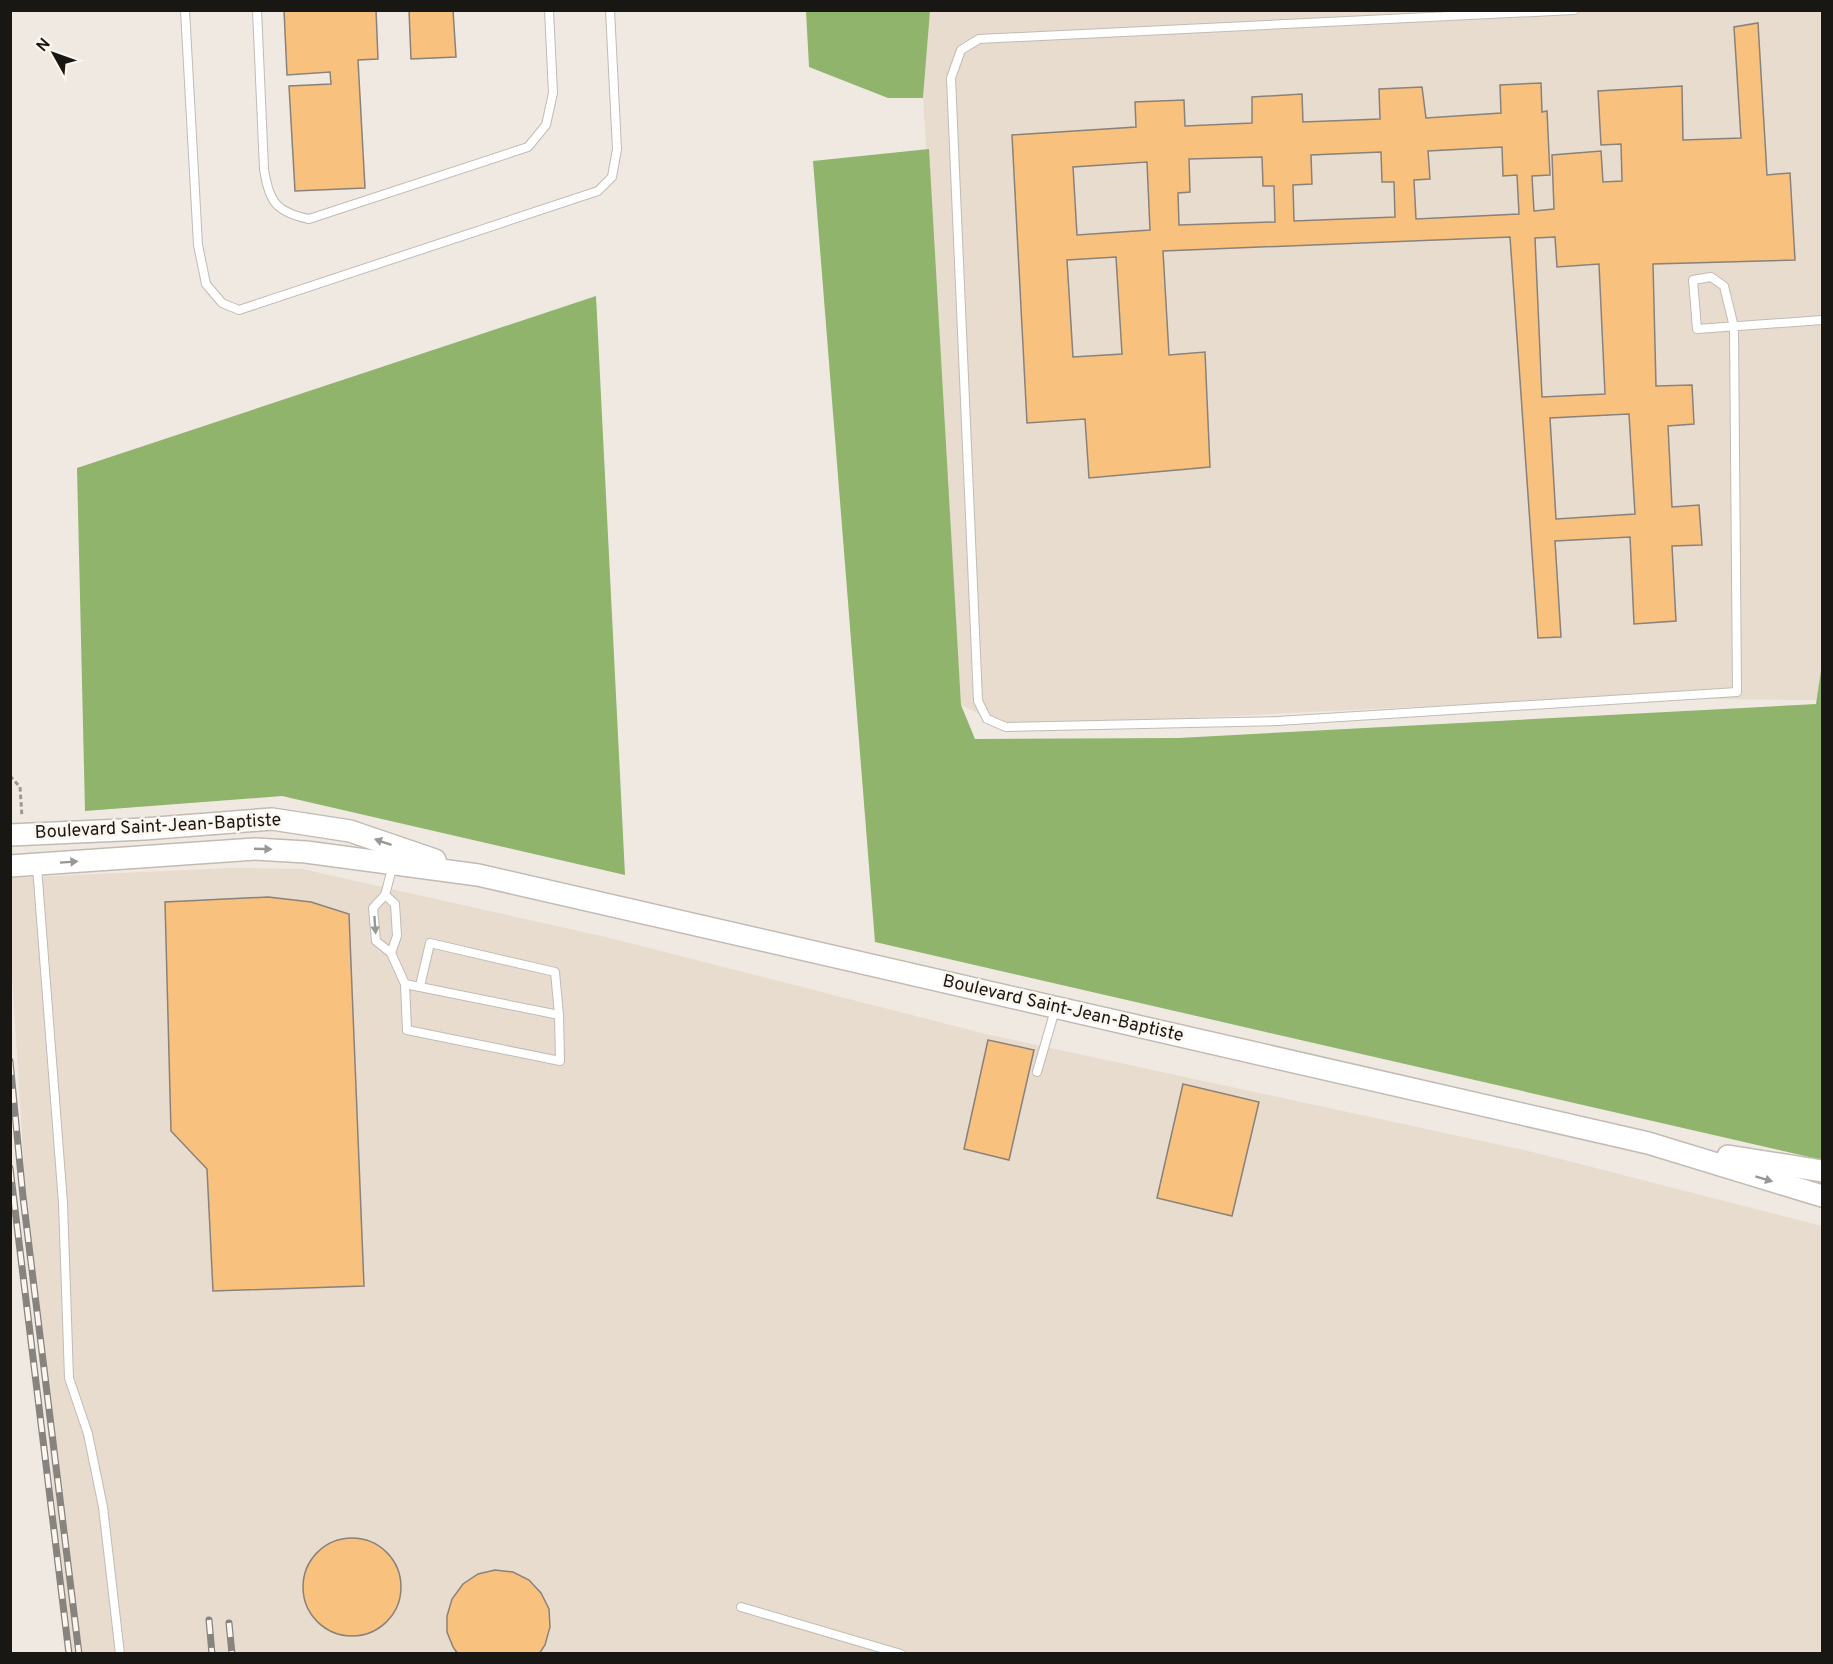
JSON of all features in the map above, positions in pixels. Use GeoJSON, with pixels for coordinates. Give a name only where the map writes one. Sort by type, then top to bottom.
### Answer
{"type":"FeatureCollection","features":[{"type":"Feature","properties":{"kind":"main road","name":"Boulevard Saint-Jean-Baptiste"},"geometry":{"type":"LineString","coordinates":[[16,827],[144,829],[272,819],[350,831],[478,875]]}},
{"type":"Feature","properties":{"kind":"main road","name":"Boulevard Saint-Jean-Baptiste"},"geometry":{"type":"LineString","coordinates":[[10,866],[255,849],[306,852],[478,875],[1648,1143],[1822,1171]]}},
{"type":"Feature","properties":{"kind":"main road","name":"Boulevard Saint-Jean-Baptiste"},"geometry":{"type":"LineString","coordinates":[[1648,1143],[1822,1196]]}},
{"type":"Feature","properties":{"kind":"lane"},"geometry":{"type":"LineString","coordinates":[[185,10],[198,244],[206,284],[222,303],[239,310],[598,191],[612,177],[617,149],[610,10]]}},
{"type":"Feature","properties":{"kind":"lane"},"geometry":{"type":"LineString","coordinates":[[257,10],[268,192],[286,214],[309,219],[528,147],[546,125],[553,93],[549,10]]}},
{"type":"Feature","properties":{"kind":"lane"},"geometry":{"type":"LineString","coordinates":[[1574,10],[979,39],[962,50],[951,78],[978,700],[987,719],[1006,727],[1278,721],[1737,692],[1734,327],[1724,286],[1711,277],[1693,280],[1697,329],[1734,327],[1822,320]]}},
{"type":"Feature","properties":{"kind":"lane"},"geometry":{"type":"LineString","coordinates":[[393,863],[386,895],[374,908],[376,941],[392,952],[405,984],[407,1030],[560,1061],[555,972],[430,943],[420,986]]}},
{"type":"Feature","properties":{"kind":"lane"},"geometry":{"type":"LineString","coordinates":[[36,864],[63,1203],[69,1378],[88,1434],[103,1508],[120,1653]]}},
{"type":"Feature","properties":{"kind":"lane"},"geometry":{"type":"LineString","coordinates":[[386,895],[395,904],[397,936],[392,952]]}},
{"type":"Feature","properties":{"kind":"lane"},"geometry":{"type":"LineString","coordinates":[[405,984],[559,1016]]}},
{"type":"Feature","properties":{"kind":"lane"},"geometry":{"type":"LineString","coordinates":[[1037,1072],[1056,1008]]}},
{"type":"Feature","properties":{"kind":"lane"},"geometry":{"type":"LineString","coordinates":[[741,1607],[901,1653]]}},
{"type":"Feature","properties":{"kind":"path"},"geometry":{"type":"LineString","coordinates":[[10,776],[20,787],[16,827]]}},
{"type":"Feature","properties":{"kind":"shaded area"},"geometry":{"type":"Polygon","coordinates":[[[930,11],[1822,11],[1822,690],[1819,700],[1599,698],[1006,727],[961,705],[923,98],[930,11]]]}},
{"type":"Feature","properties":{"kind":"shaded area"},"geometry":{"type":"Polygon","coordinates":[[[229,868],[303,869],[610,938],[986,1034],[1537,1153],[1822,1226],[1822,1653],[69,1653],[26,1197],[11,959],[10,878],[229,868]]]}},
{"type":"Feature","properties":{"kind":"green space"},"geometry":{"type":"Polygon","coordinates":[[[806,11],[930,11],[923,98],[888,98],[809,67],[806,11]]]}},
{"type":"Feature","properties":{"kind":"green space"},"geometry":{"type":"Polygon","coordinates":[[[929,149],[961,705],[975,739],[1178,738],[1816,704],[1822,664],[1822,1160],[875,942],[813,161],[929,149]]]}},
{"type":"Feature","properties":{"kind":"green space"},"geometry":{"type":"Polygon","coordinates":[[[596,296],[625,875],[282,796],[85,811],[77,468],[596,296]]]}},
{"type":"Feature","properties":{"kind":"building"},"geometry":{"type":"Polygon","coordinates":[[[284,10],[376,10],[378,59],[358,60],[365,188],[295,191],[289,86],[331,84],[330,72],[287,75],[284,10]]]}},
{"type":"Feature","properties":{"kind":"building"},"geometry":{"type":"Polygon","coordinates":[[[409,10],[453,10],[456,57],[411,59],[409,10]]]}},
{"type":"Feature","properties":{"kind":"building"},"geometry":{"type":"Polygon","coordinates":[[[1758,23],[1767,175],[1790,173],[1795,260],[1653,264],[1656,386],[1692,385],[1694,424],[1668,426],[1672,507],[1699,505],[1702,545],[1672,546],[1676,621],[1634,624],[1630,537],[1555,541],[1561,637],[1538,638],[1510,237],[1163,251],[1169,355],[1205,352],[1210,467],[1089,478],[1085,419],[1027,423],[1012,135],[1136,127],[1135,102],[1184,100],[1185,126],[1252,123],[1252,97],[1302,94],[1303,122],[1380,119],[1379,89],[1422,87],[1426,118],[1501,113],[1500,85],[1541,83],[1542,112],[1547,111],[1550,175],[1532,176],[1534,211],[1554,209],[1552,155],[1601,151],[1603,182],[1622,181],[1621,144],[1601,145],[1598,91],[1682,86],[1683,140],[1741,138],[1734,27],[1758,23]],[[1502,147],[1428,151],[1430,179],[1414,180],[1416,219],[1519,214],[1517,175],[1503,176],[1502,147]],[[1381,152],[1311,155],[1312,184],[1293,185],[1294,221],[1395,217],[1394,182],[1382,182],[1381,152]],[[1262,157],[1189,159],[1190,192],[1178,193],[1179,225],[1275,222],[1274,186],[1263,186],[1262,157]],[[1147,162],[1073,167],[1077,235],[1150,230],[1147,162]],[[1555,237],[1535,238],[1542,397],[1605,394],[1599,264],[1557,267],[1555,237]],[[1116,257],[1067,260],[1073,357],[1122,354],[1116,257]],[[1629,414],[1550,418],[1556,519],[1635,514],[1629,414]]]}},
{"type":"Feature","properties":{"kind":"building"},"geometry":{"type":"Polygon","coordinates":[[[268,897],[311,902],[349,914],[364,1286],[213,1291],[207,1169],[171,1131],[165,902],[268,897]]]}},
{"type":"Feature","properties":{"kind":"building"},"geometry":{"type":"Polygon","coordinates":[[[988,1040],[1034,1050],[1009,1160],[964,1149],[988,1040]]]}},
{"type":"Feature","properties":{"kind":"building"},"geometry":{"type":"Polygon","coordinates":[[[1183,1084],[1259,1102],[1232,1216],[1157,1198],[1183,1084]]]}},
{"type":"Feature","properties":{"kind":"building"},"geometry":{"type":"Polygon","coordinates":[[[352,1538],[371,1542],[387,1552],[397,1568],[401,1587],[397,1606],[387,1622],[371,1632],[352,1636],[333,1632],[317,1622],[307,1606],[303,1587],[307,1568],[317,1552],[333,1542],[352,1538]]]}},
{"type":"Feature","properties":{"kind":"building"},"geometry":{"type":"Polygon","coordinates":[[[495,1570],[513,1572],[529,1580],[541,1593],[549,1609],[550,1627],[545,1645],[539,1654],[458,1654],[453,1647],[447,1632],[447,1616],[452,1599],[463,1584],[478,1574],[495,1570]]]}},
{"type":"Feature","properties":{"kind":"railway"},"geometry":{"type":"LineString","coordinates":[[10,1061],[23,1197],[79,1654]]}},
{"type":"Feature","properties":{"kind":"railway"},"geometry":{"type":"LineString","coordinates":[[10,1168],[69,1654]]}},
{"type":"Feature","properties":{"kind":"railway"},"geometry":{"type":"LineString","coordinates":[[209,1620],[212,1654]]}},
{"type":"Feature","properties":{"kind":"railway"},"geometry":{"type":"LineString","coordinates":[[229,1623],[232,1654]]}}]}
